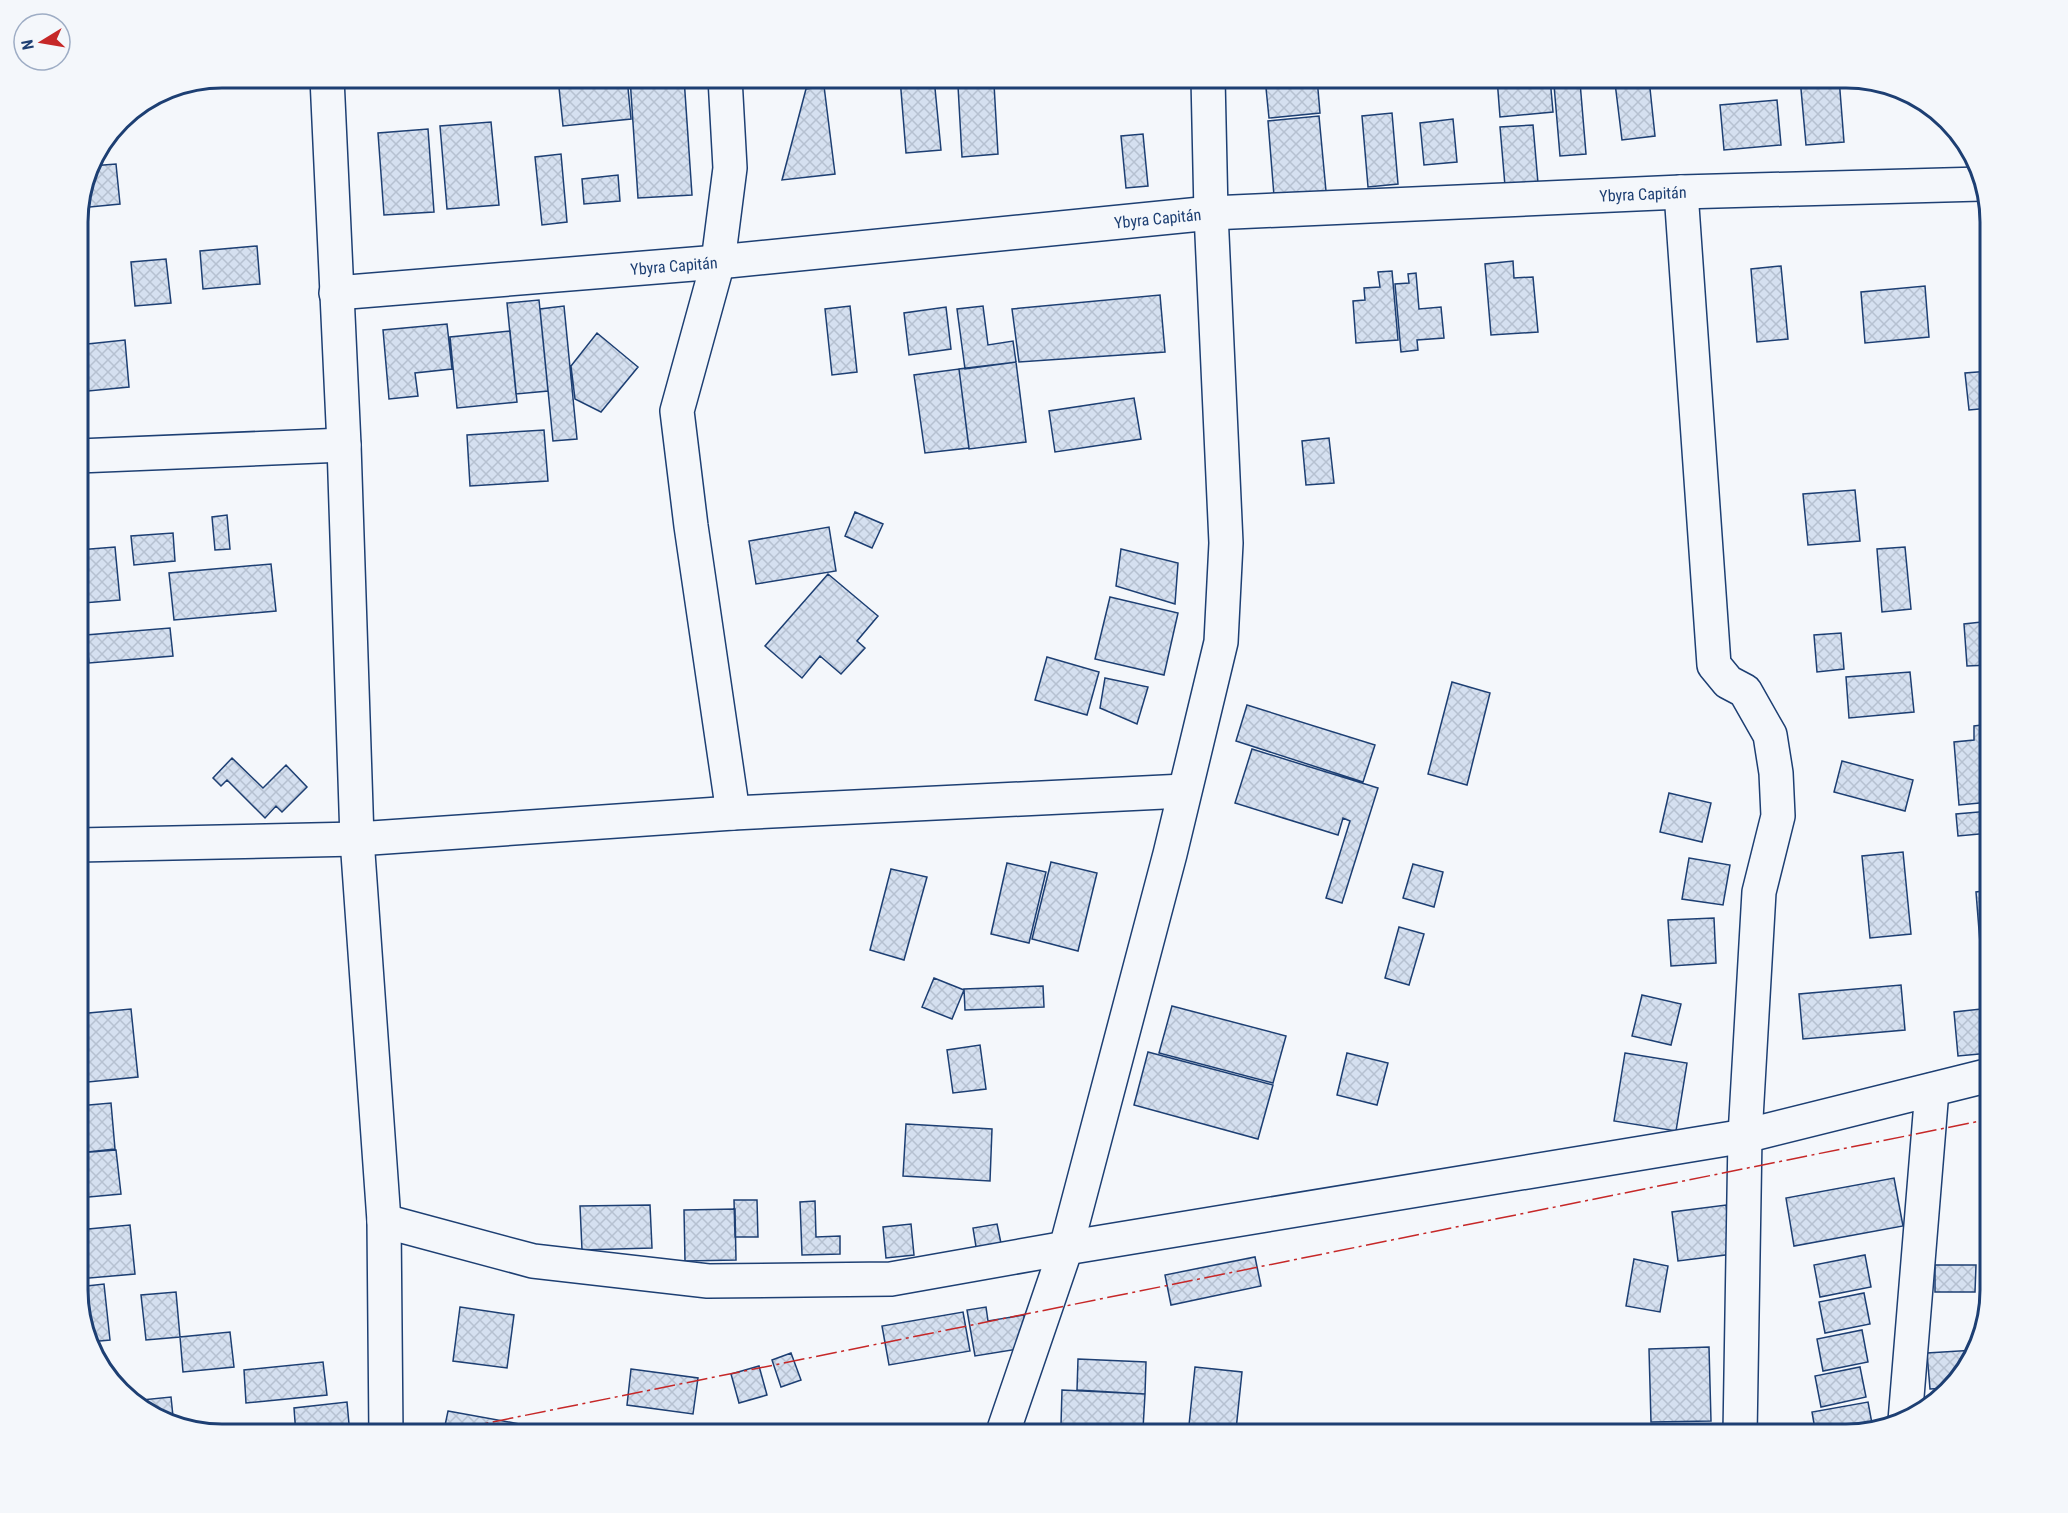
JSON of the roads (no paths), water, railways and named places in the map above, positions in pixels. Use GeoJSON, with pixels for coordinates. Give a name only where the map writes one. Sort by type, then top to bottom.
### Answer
{"type":"FeatureCollection","features":[{"type":"Feature","properties":{"kind":"street"},"geometry":{"type":"LineString","coordinates":[[1006,1424],[1066,1248],[1167,866],[1221,642],[1226,543],[1211,213],[1208,88]]}},
{"type":"Feature","properties":{"kind":"street"},"geometry":{"type":"LineString","coordinates":[[327,89],[344,445],[357,839],[384,1221],[386,1424]]}},
{"type":"Feature","properties":{"kind":"street"},"geometry":{"type":"LineString","coordinates":[[726,89],[730,168],[718,262],[677,411],[691,526],[733,813]]}},
{"type":"Feature","properties":{"kind":"street","name":"Ybyra Capitán"},"geometry":{"type":"LineString","coordinates":[[336,293],[718,262],[1211,213],[1681,192],[1974,184]]}},
{"type":"Feature","properties":{"kind":"street"},"geometry":{"type":"LineString","coordinates":[[1681,192],[1714,665],[1728,682],[1745,691],[1770,735],[1776,773],[1778,816],[1759,892],[1745,1136],[1740,1424]]}},
{"type":"Feature","properties":{"kind":"street"},"geometry":{"type":"LineString","coordinates":[[89,456],[344,445]]}},
{"type":"Feature","properties":{"kind":"street"},"geometry":{"type":"LineString","coordinates":[[89,845],[357,839],[733,813],[1184,791]]}},
{"type":"Feature","properties":{"kind":"street"},"geometry":{"type":"LineString","coordinates":[[384,1221],[533,1261],[708,1281],[891,1279],[1745,1136],[1980,1078]]}},
{"type":"Feature","properties":{"kind":"street"},"geometry":{"type":"LineString","coordinates":[[1906,1411],[1932,1090]]}}]}
